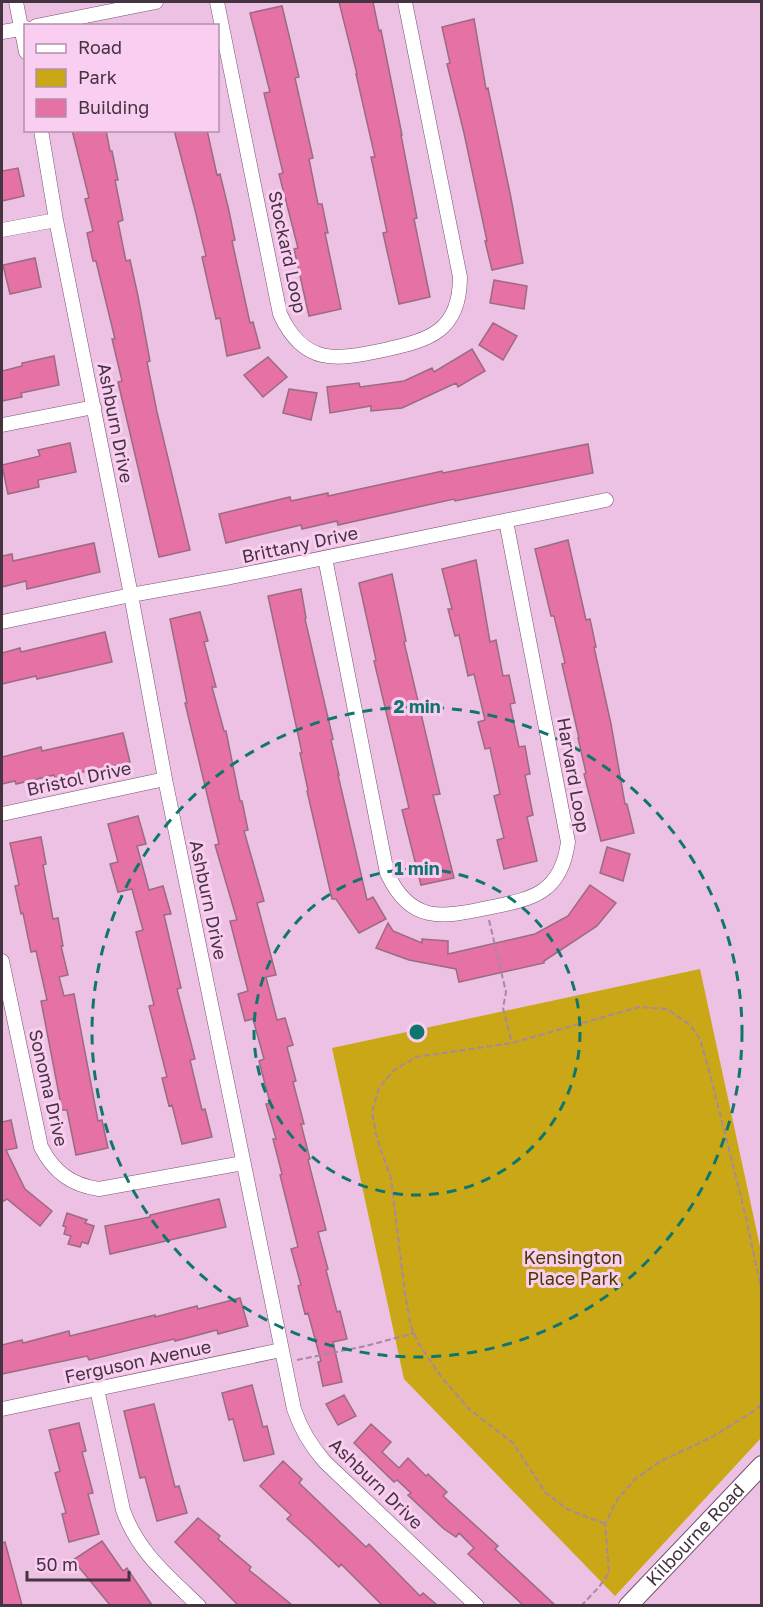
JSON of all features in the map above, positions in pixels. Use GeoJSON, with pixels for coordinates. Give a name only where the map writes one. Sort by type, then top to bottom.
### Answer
{"type":"FeatureCollection","features":[{"type":"Feature","properties":{"kind":"main road","name":"Kilbourne Road"},"geometry":{"type":"LineString","coordinates":[[628,1605],[762,1465]]}},
{"type":"Feature","properties":{"kind":"street"},"geometry":{"type":"LineString","coordinates":[[2,32],[23,28],[16,2]]}},
{"type":"Feature","properties":{"kind":"street"},"geometry":{"type":"LineString","coordinates":[[46,24],[156,2]]}},
{"type":"Feature","properties":{"kind":"street","name":"Stockard Loop"},"geometry":{"type":"LineString","coordinates":[[217,2],[280,314],[287,329],[296,340],[322,356],[337,358],[417,343],[430,337],[441,330],[450,318],[460,292],[460,277],[405,2]]}},
{"type":"Feature","properties":{"kind":"street","name":"Ashburn Drive"},"geometry":{"type":"LineString","coordinates":[[41,132],[56,220],[131,595],[165,779],[294,1409],[300,1428],[311,1446],[325,1462],[477,1605]]}},
{"type":"Feature","properties":{"kind":"street"},"geometry":{"type":"LineString","coordinates":[[2,230],[56,220]]}},
{"type":"Feature","properties":{"kind":"street"},"geometry":{"type":"LineString","coordinates":[[2,425],[94,407]]}},
{"type":"Feature","properties":{"kind":"street","name":"Brittany Drive"},"geometry":{"type":"LineString","coordinates":[[2,622],[606,500]]}},
{"type":"Feature","properties":{"kind":"street","name":"Harvard Loop"},"geometry":{"type":"LineString","coordinates":[[325,558],[387,873],[393,887],[403,899],[417,909],[431,914],[451,915],[526,900],[540,893],[561,870],[568,842],[506,521]]}},
{"type":"Feature","properties":{"kind":"street","name":"Bristol Drive"},"geometry":{"type":"LineString","coordinates":[[2,814],[165,779]]}},
{"type":"Feature","properties":{"kind":"street","name":"Sonoma Drive"},"geometry":{"type":"LineString","coordinates":[[2,961],[41,1147],[48,1161],[58,1172],[76,1184],[99,1189],[243,1163]]}},
{"type":"Feature","properties":{"kind":"street","name":"Ferguson Avenue"},"geometry":{"type":"LineString","coordinates":[[2,1409],[97,1389],[283,1357]]}},
{"type":"Feature","properties":{"kind":"street"},"geometry":{"type":"LineString","coordinates":[[97,1389],[123,1510],[129,1528],[152,1561],[199,1605]]}},
{"type":"Feature","properties":{"kind":"path"},"geometry":{"type":"LineString","coordinates":[[486,908],[506,992],[503,1008],[512,1043]]}},
{"type":"Feature","properties":{"kind":"path"},"geometry":{"type":"LineString","coordinates":[[605,1524],[567,1509],[546,1493],[512,1442],[470,1410],[442,1378],[419,1344],[414,1333],[405,1294],[391,1178],[377,1139],[372,1112],[379,1088],[394,1070],[416,1057],[512,1043],[639,1007],[667,1009],[690,1025],[700,1039],[745,1213],[762,1293]]}},
{"type":"Feature","properties":{"kind":"path"},"geometry":{"type":"LineString","coordinates":[[283,1357],[366,1346],[414,1333]]}},
{"type":"Feature","properties":{"kind":"path"},"geometry":{"type":"LineString","coordinates":[[581,1605],[609,1573],[605,1524],[617,1500],[635,1479],[661,1461],[712,1437],[757,1409],[762,1403]]}},
{"type":"Feature","properties":{"kind":"green space","name":"Kensington Place Park"},"geometry":{"type":"Polygon","coordinates":[[[700,969],[761,1251],[761,1438],[615,1596],[404,1379],[332,1048],[700,969]]]}},
{"type":"Feature","properties":{"kind":"building"},"geometry":{"type":"Polygon","coordinates":[[[339,2],[373,2],[379,31],[381,30],[402,135],[417,218],[414,219],[430,297],[399,304],[383,233],[387,232],[371,157],[375,157],[339,2]]]}},
{"type":"Feature","properties":{"kind":"building"},"geometry":{"type":"Polygon","coordinates":[[[282,6],[299,77],[295,78],[313,158],[309,159],[318,204],[322,204],[328,233],[325,233],[341,309],[309,316],[294,249],[298,248],[279,174],[283,173],[264,93],[270,92],[250,13],[282,6]]]}},
{"type":"Feature","properties":{"kind":"building"},"geometry":{"type":"Polygon","coordinates":[[[474,19],[486,89],[488,88],[523,263],[492,270],[464,133],[447,64],[450,63],[442,27],[474,19]]]}},
{"type":"Feature","properties":{"kind":"building"},"geometry":{"type":"Polygon","coordinates":[[[72,132],[106,132],[118,180],[115,180],[123,220],[118,222],[126,261],[130,260],[138,296],[157,412],[190,550],[159,557],[118,382],[122,381],[112,339],[115,339],[87,233],[93,231],[85,199],[89,198],[72,132]]]}},
{"type":"Feature","properties":{"kind":"building"},"geometry":{"type":"Polygon","coordinates":[[[175,132],[207,132],[217,175],[220,174],[229,211],[235,240],[232,241],[250,323],[253,322],[260,348],[227,356],[220,318],[216,319],[202,257],[206,256],[175,132]]]}},
{"type":"Feature","properties":{"kind":"building"},"geometry":{"type":"Polygon","coordinates":[[[18,168],[24,196],[2,201],[2,171],[18,168]]]}},
{"type":"Feature","properties":{"kind":"building"},"geometry":{"type":"Polygon","coordinates":[[[35,258],[41,287],[10,294],[3,265],[35,258]]]}},
{"type":"Feature","properties":{"kind":"building"},"geometry":{"type":"Polygon","coordinates":[[[494,280],[527,286],[524,309],[490,303],[494,280]]]}},
{"type":"Feature","properties":{"kind":"building"},"geometry":{"type":"Polygon","coordinates":[[[493,323],[517,336],[503,360],[479,345],[493,323]]]}},
{"type":"Feature","properties":{"kind":"building"},"geometry":{"type":"Polygon","coordinates":[[[472,349],[485,371],[458,387],[456,383],[402,408],[371,411],[371,406],[330,413],[327,387],[359,383],[360,387],[404,381],[432,368],[434,372],[472,349]]]}},
{"type":"Feature","properties":{"kind":"building"},"geometry":{"type":"Polygon","coordinates":[[[54,356],[59,385],[21,393],[22,397],[2,401],[2,371],[22,366],[22,363],[54,356]]]}},
{"type":"Feature","properties":{"kind":"building"},"geometry":{"type":"Polygon","coordinates":[[[268,357],[287,377],[263,397],[244,375],[268,357]]]}},
{"type":"Feature","properties":{"kind":"building"},"geometry":{"type":"Polygon","coordinates":[[[289,389],[317,393],[311,420],[283,413],[289,389]]]}},
{"type":"Feature","properties":{"kind":"building"},"geometry":{"type":"Polygon","coordinates":[[[70,443],[76,472],[38,480],[39,487],[8,494],[2,465],[40,456],[38,450],[70,443]]]}},
{"type":"Feature","properties":{"kind":"building"},"geometry":{"type":"Polygon","coordinates":[[[588,444],[593,473],[455,501],[454,499],[338,525],[337,521],[302,529],[301,525],[226,543],[219,514],[290,497],[291,501],[328,493],[328,496],[442,471],[443,473],[588,444]]]}},
{"type":"Feature","properties":{"kind":"building"},"geometry":{"type":"Polygon","coordinates":[[[568,540],[586,620],[590,619],[625,804],[627,804],[634,833],[601,841],[584,774],[586,773],[579,738],[562,664],[565,663],[535,549],[568,540]]]}},
{"type":"Feature","properties":{"kind":"building"},"geometry":{"type":"Polygon","coordinates":[[[94,543],[100,572],[27,589],[26,581],[2,587],[2,556],[12,554],[13,561],[94,543]]]}},
{"type":"Feature","properties":{"kind":"building"},"geometry":{"type":"Polygon","coordinates":[[[476,560],[490,642],[496,640],[503,676],[509,675],[515,703],[510,704],[519,747],[525,746],[530,774],[525,775],[533,815],[527,817],[537,861],[504,869],[497,840],[504,838],[494,796],[500,794],[490,748],[485,749],[478,722],[485,720],[474,674],[468,676],[459,635],[455,636],[448,609],[452,609],[442,569],[476,560]]]}},
{"type":"Feature","properties":{"kind":"building"},"geometry":{"type":"Polygon","coordinates":[[[392,574],[406,641],[404,642],[440,794],[433,795],[454,878],[421,885],[402,810],[409,808],[374,661],[376,660],[359,583],[392,574]]]}},
{"type":"Feature","properties":{"kind":"building"},"geometry":{"type":"Polygon","coordinates":[[[301,589],[305,619],[333,739],[331,740],[338,775],[367,900],[373,897],[386,919],[359,933],[336,899],[332,899],[307,791],[300,753],[302,753],[268,596],[301,589]]]}},
{"type":"Feature","properties":{"kind":"building"},"geometry":{"type":"Polygon","coordinates":[[[200,612],[208,641],[204,642],[216,687],[212,687],[224,731],[226,731],[248,830],[244,831],[264,901],[257,903],[276,975],[266,977],[277,1020],[285,1018],[293,1045],[287,1047],[296,1081],[293,1082],[304,1124],[301,1124],[310,1159],[308,1160],[326,1230],[318,1232],[337,1312],[340,1311],[347,1339],[333,1342],[342,1382],[323,1386],[318,1362],[321,1361],[308,1313],[305,1314],[298,1286],[301,1285],[291,1249],[298,1247],[280,1175],[282,1174],[273,1139],[276,1139],[266,1104],[270,1103],[259,1061],[264,1059],[253,1019],[245,1021],[238,994],[248,991],[230,921],[237,920],[215,845],[219,844],[185,703],[187,703],[170,619],[200,612]]]}},
{"type":"Feature","properties":{"kind":"building"},"geometry":{"type":"Polygon","coordinates":[[[105,632],[112,662],[37,679],[36,676],[2,684],[2,653],[20,648],[21,652],[105,632]]]}},
{"type":"Feature","properties":{"kind":"building"},"geometry":{"type":"Polygon","coordinates":[[[123,733],[130,762],[55,778],[54,775],[16,784],[15,781],[2,784],[2,757],[41,747],[42,751],[123,733]]]}},
{"type":"Feature","properties":{"kind":"building"},"geometry":{"type":"Polygon","coordinates":[[[138,816],[146,844],[137,846],[149,890],[163,886],[171,914],[164,915],[181,988],[177,989],[195,1059],[190,1060],[202,1110],[205,1109],[212,1137],[182,1144],[162,1078],[167,1077],[149,1006],[154,1005],[136,932],[143,930],[132,889],[118,892],[110,864],[118,862],[108,824],[138,816]]]}},
{"type":"Feature","properties":{"kind":"building"},"geometry":{"type":"Polygon","coordinates":[[[41,837],[46,864],[43,865],[53,919],[58,918],[63,946],[61,946],[68,975],[59,977],[64,996],[74,994],[98,1121],[102,1120],[108,1148],[76,1155],[67,1110],[62,1110],[41,1001],[47,1000],[36,951],[31,952],[23,913],[21,914],[15,886],[19,885],[10,843],[41,837]]]}},
{"type":"Feature","properties":{"kind":"building"},"geometry":{"type":"Polygon","coordinates":[[[607,847],[630,854],[623,881],[600,873],[607,847]]]}},
{"type":"Feature","properties":{"kind":"building"},"geometry":{"type":"Polygon","coordinates":[[[590,885],[616,903],[597,926],[544,963],[459,982],[456,969],[409,960],[376,948],[388,923],[393,931],[422,943],[422,939],[448,941],[448,954],[535,934],[568,916],[590,885]]]}},
{"type":"Feature","properties":{"kind":"building"},"geometry":{"type":"Polygon","coordinates":[[[11,1120],[17,1148],[6,1150],[25,1189],[52,1211],[40,1226],[7,1199],[2,1202],[2,1122],[11,1120]]]}},
{"type":"Feature","properties":{"kind":"building"},"geometry":{"type":"Polygon","coordinates":[[[219,1199],[226,1227],[110,1254],[105,1226],[219,1199]]]}},
{"type":"Feature","properties":{"kind":"building"},"geometry":{"type":"Polygon","coordinates":[[[67,1213],[87,1220],[85,1223],[94,1226],[88,1244],[82,1242],[80,1247],[68,1244],[71,1236],[64,1234],[66,1227],[63,1226],[67,1213]]]}},
{"type":"Feature","properties":{"kind":"building"},"geometry":{"type":"Polygon","coordinates":[[[240,1298],[248,1326],[218,1334],[217,1330],[175,1341],[174,1339],[89,1360],[87,1356],[2,1374],[2,1345],[22,1340],[23,1343],[69,1331],[70,1336],[155,1315],[155,1317],[197,1306],[198,1309],[240,1298]]]}},
{"type":"Feature","properties":{"kind":"building"},"geometry":{"type":"Polygon","coordinates":[[[252,1385],[263,1427],[267,1426],[274,1454],[244,1461],[233,1419],[229,1420],[222,1393],[252,1385]]]}},
{"type":"Feature","properties":{"kind":"building"},"geometry":{"type":"Polygon","coordinates":[[[344,1395],[356,1416],[338,1425],[326,1404],[344,1395]]]}},
{"type":"Feature","properties":{"kind":"building"},"geometry":{"type":"Polygon","coordinates":[[[154,1404],[175,1487],[179,1486],[187,1513],[157,1521],[145,1477],[140,1478],[124,1411],[154,1404]]]}},
{"type":"Feature","properties":{"kind":"building"},"geometry":{"type":"Polygon","coordinates":[[[79,1423],[86,1451],[82,1452],[93,1493],[88,1494],[99,1534],[69,1542],[62,1514],[66,1513],[55,1473],[60,1471],[49,1430],[79,1423]]]}},
{"type":"Feature","properties":{"kind":"building"},"geometry":{"type":"Polygon","coordinates":[[[371,1424],[391,1442],[382,1452],[399,1468],[408,1458],[426,1476],[428,1474],[447,1492],[443,1496],[498,1546],[495,1549],[555,1605],[523,1605],[468,1554],[474,1548],[459,1533],[456,1537],[444,1529],[408,1495],[411,1493],[397,1480],[394,1482],[354,1443],[371,1424]]]}},
{"type":"Feature","properties":{"kind":"building"},"geometry":{"type":"Polygon","coordinates":[[[283,1461],[302,1479],[299,1483],[366,1547],[369,1544],[420,1596],[423,1593],[437,1605],[382,1605],[341,1564],[339,1567],[287,1519],[291,1515],[260,1486],[283,1461]]]}},
{"type":"Feature","properties":{"kind":"building"},"geometry":{"type":"Polygon","coordinates":[[[198,1518],[220,1536],[218,1539],[251,1567],[249,1570],[292,1605],[238,1605],[175,1542],[198,1518]]]}},
{"type":"Feature","properties":{"kind":"building"},"geometry":{"type":"Polygon","coordinates":[[[102,1541],[123,1571],[127,1568],[152,1605],[110,1605],[73,1560],[102,1541]]]}},
{"type":"Feature","properties":{"kind":"building"},"geometry":{"type":"Polygon","coordinates":[[[5,1542],[22,1605],[2,1605],[2,1543],[5,1542]]]}}]}
